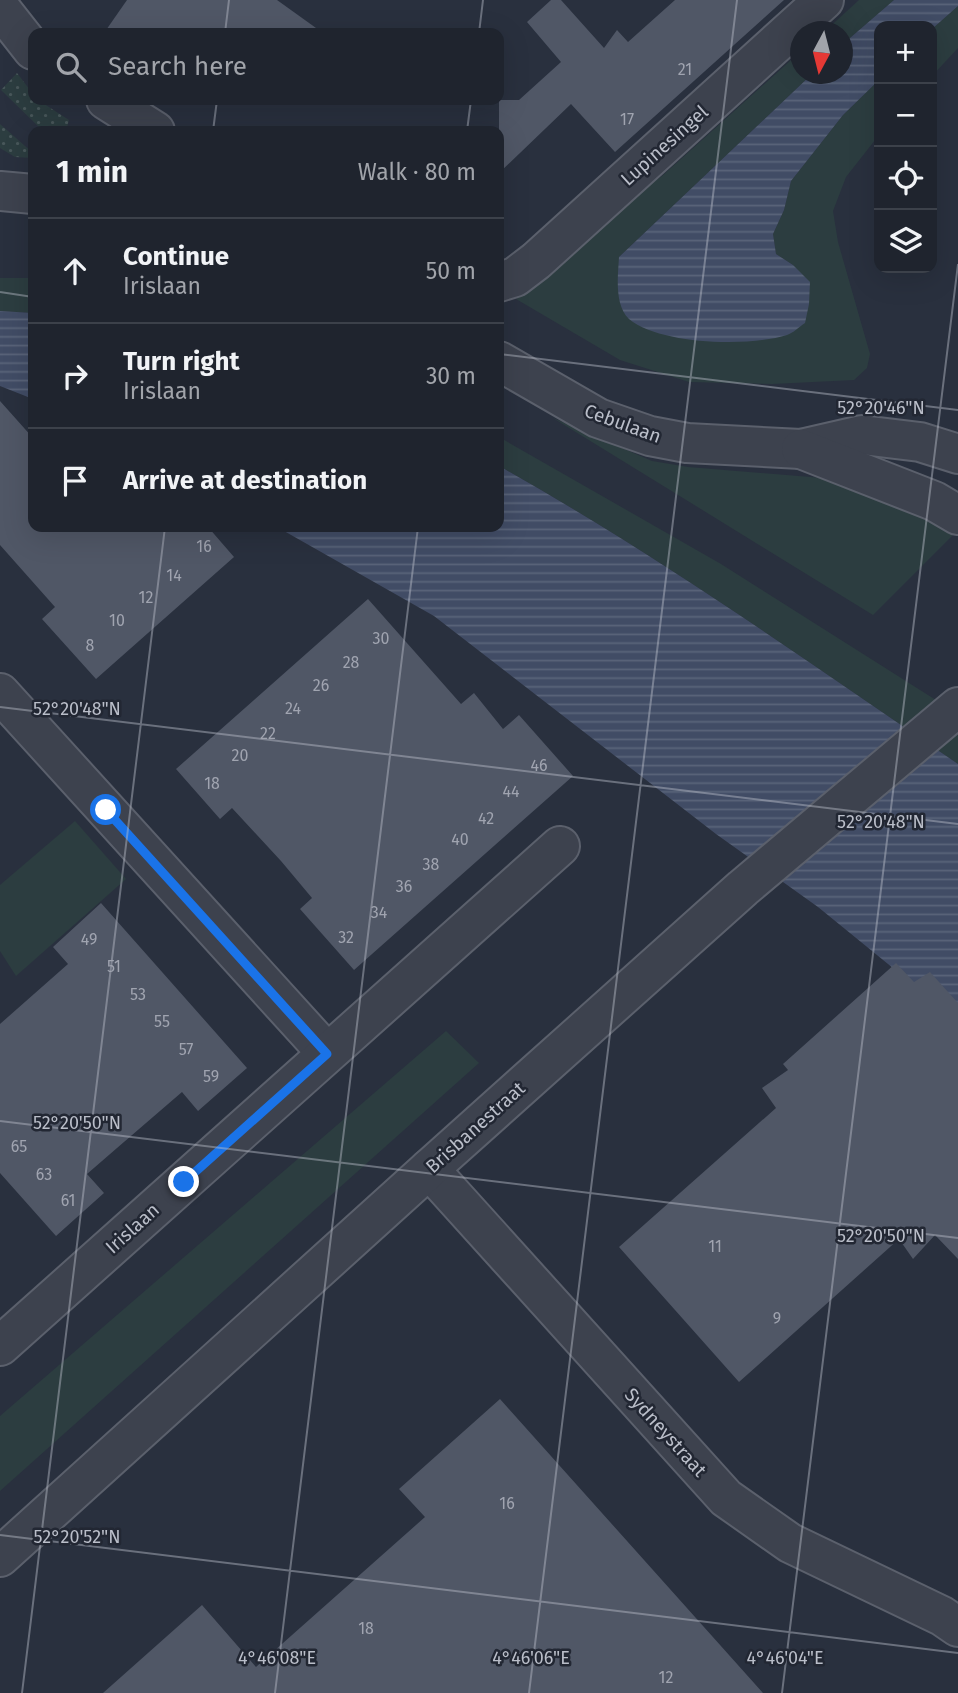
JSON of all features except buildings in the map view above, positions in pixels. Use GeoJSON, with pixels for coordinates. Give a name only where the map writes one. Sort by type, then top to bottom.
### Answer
{"type":"FeatureCollection","features":[{"type":"Feature","properties":{"kind":"street","name":"Lupinesingel"},"geometry":{"type":"LineString","coordinates":[[504,280],[515,277],[536,261],[817,2]]}},
{"type":"Feature","properties":{"kind":"street"},"geometry":{"type":"LineString","coordinates":[[0,8],[28,44]]}},
{"type":"Feature","properties":{"kind":"street"},"geometry":{"type":"LineString","coordinates":[[114,105],[147,126]]}},
{"type":"Feature","properties":{"kind":"street"},"geometry":{"type":"LineString","coordinates":[[0,191],[28,194]]}},
{"type":"Feature","properties":{"kind":"street","name":"Cebulaan"},"geometry":{"type":"LineString","coordinates":[[504,364],[598,418],[650,436],[687,443],[801,449],[862,435],[920,442],[958,454]]}},
{"type":"Feature","properties":{"kind":"street","name":"Cebulaan"},"geometry":{"type":"LineString","coordinates":[[801,449],[934,501],[958,515]]}},
{"type":"Feature","properties":{"kind":"street"},"geometry":{"type":"LineString","coordinates":[[0,693],[327,1054]]}},
{"type":"Feature","properties":{"kind":"street","name":"Brisbanestraat"},"geometry":{"type":"LineString","coordinates":[[0,1557],[743,888],[953,711]]}},
{"type":"Feature","properties":{"kind":"street","name":"Irislaan"},"geometry":{"type":"LineString","coordinates":[[0,1346],[559,846]]}},
{"type":"Feature","properties":{"kind":"street","name":"Sydneystraat"},"geometry":{"type":"LineString","coordinates":[[429,1169],[726,1498],[790,1543],[942,1616],[958,1627]]}},
{"type":"Feature","properties":{"kind":"shaded area"},"geometry":{"type":"Polygon","coordinates":[[[859,0],[894,0],[853,35],[853,21],[836,21],[859,0]]]}},
{"type":"Feature","properties":{"kind":"shaded area"},"geometry":{"type":"Polygon","coordinates":[[[958,6],[958,48],[937,71],[937,25],[958,6]]]}},
{"type":"Feature","properties":{"kind":"shaded area"},"geometry":{"type":"Polygon","coordinates":[[[790,61],[790,84],[801,84],[619,257],[793,265],[776,254],[773,234],[784,210],[791,181],[843,115],[874,85],[874,141],[846,177],[833,211],[838,242],[870,354],[867,368],[854,380],[772,384],[689,382],[620,360],[516,299],[607,216],[662,176],[790,61]]]}},
{"type":"Feature","properties":{"kind":"shaded area"},"geometry":{"type":"Polygon","coordinates":[[[17,73],[28,87],[28,105],[46,105],[69,120],[67,126],[38,126],[1,90],[17,73]]]}},
{"type":"Feature","properties":{"kind":"shaded area"},"geometry":{"type":"Polygon","coordinates":[[[0,124],[28,149],[28,158],[15,157],[0,148],[0,124]]]}},
{"type":"Feature","properties":{"kind":"shaded area"},"geometry":{"type":"Polygon","coordinates":[[[0,278],[28,278],[28,313],[0,311],[0,278]]]}},
{"type":"Feature","properties":{"kind":"shaded area"},"geometry":{"type":"Polygon","coordinates":[[[553,418],[652,461],[688,467],[823,478],[878,490],[956,532],[873,615],[553,418]]]}},
{"type":"Feature","properties":{"kind":"shaded area"},"geometry":{"type":"Polygon","coordinates":[[[504,440],[721,564],[958,714],[958,764],[674,572],[504,469],[504,440]]]}},
{"type":"Feature","properties":{"kind":"shaded area"},"geometry":{"type":"Polygon","coordinates":[[[75,821],[126,879],[16,976],[0,951],[0,885],[75,821]]]}},
{"type":"Feature","properties":{"kind":"shaded area"},"geometry":{"type":"Polygon","coordinates":[[[446,1031],[479,1063],[0,1491],[0,1416],[446,1031]]]}},
{"type":"Feature","properties":{"kind":"water"},"geometry":{"type":"Polygon","coordinates":[[[894,0],[958,0],[958,6],[937,25],[937,21],[874,21],[874,85],[843,115],[791,181],[784,210],[773,234],[776,254],[793,265],[810,282],[805,323],[787,335],[771,339],[729,342],[683,339],[643,328],[629,319],[619,298],[619,257],[801,84],[853,84],[853,35],[894,0]]]}},
{"type":"Feature","properties":{"kind":"water"},"geometry":{"type":"Polygon","coordinates":[[[0,311],[28,313],[28,397],[0,386],[0,311]]]}},
{"type":"Feature","properties":{"kind":"water"},"geometry":{"type":"Polygon","coordinates":[[[504,469],[674,572],[958,764],[958,1021],[818,907],[716,834],[434,616],[286,532],[504,532],[504,469]]]}},
{"type":"Feature","properties":{"kind":"route"},"geometry":{"type":"LineString","coordinates":[[106,810],[327,1054],[184,1182]]}}]}
